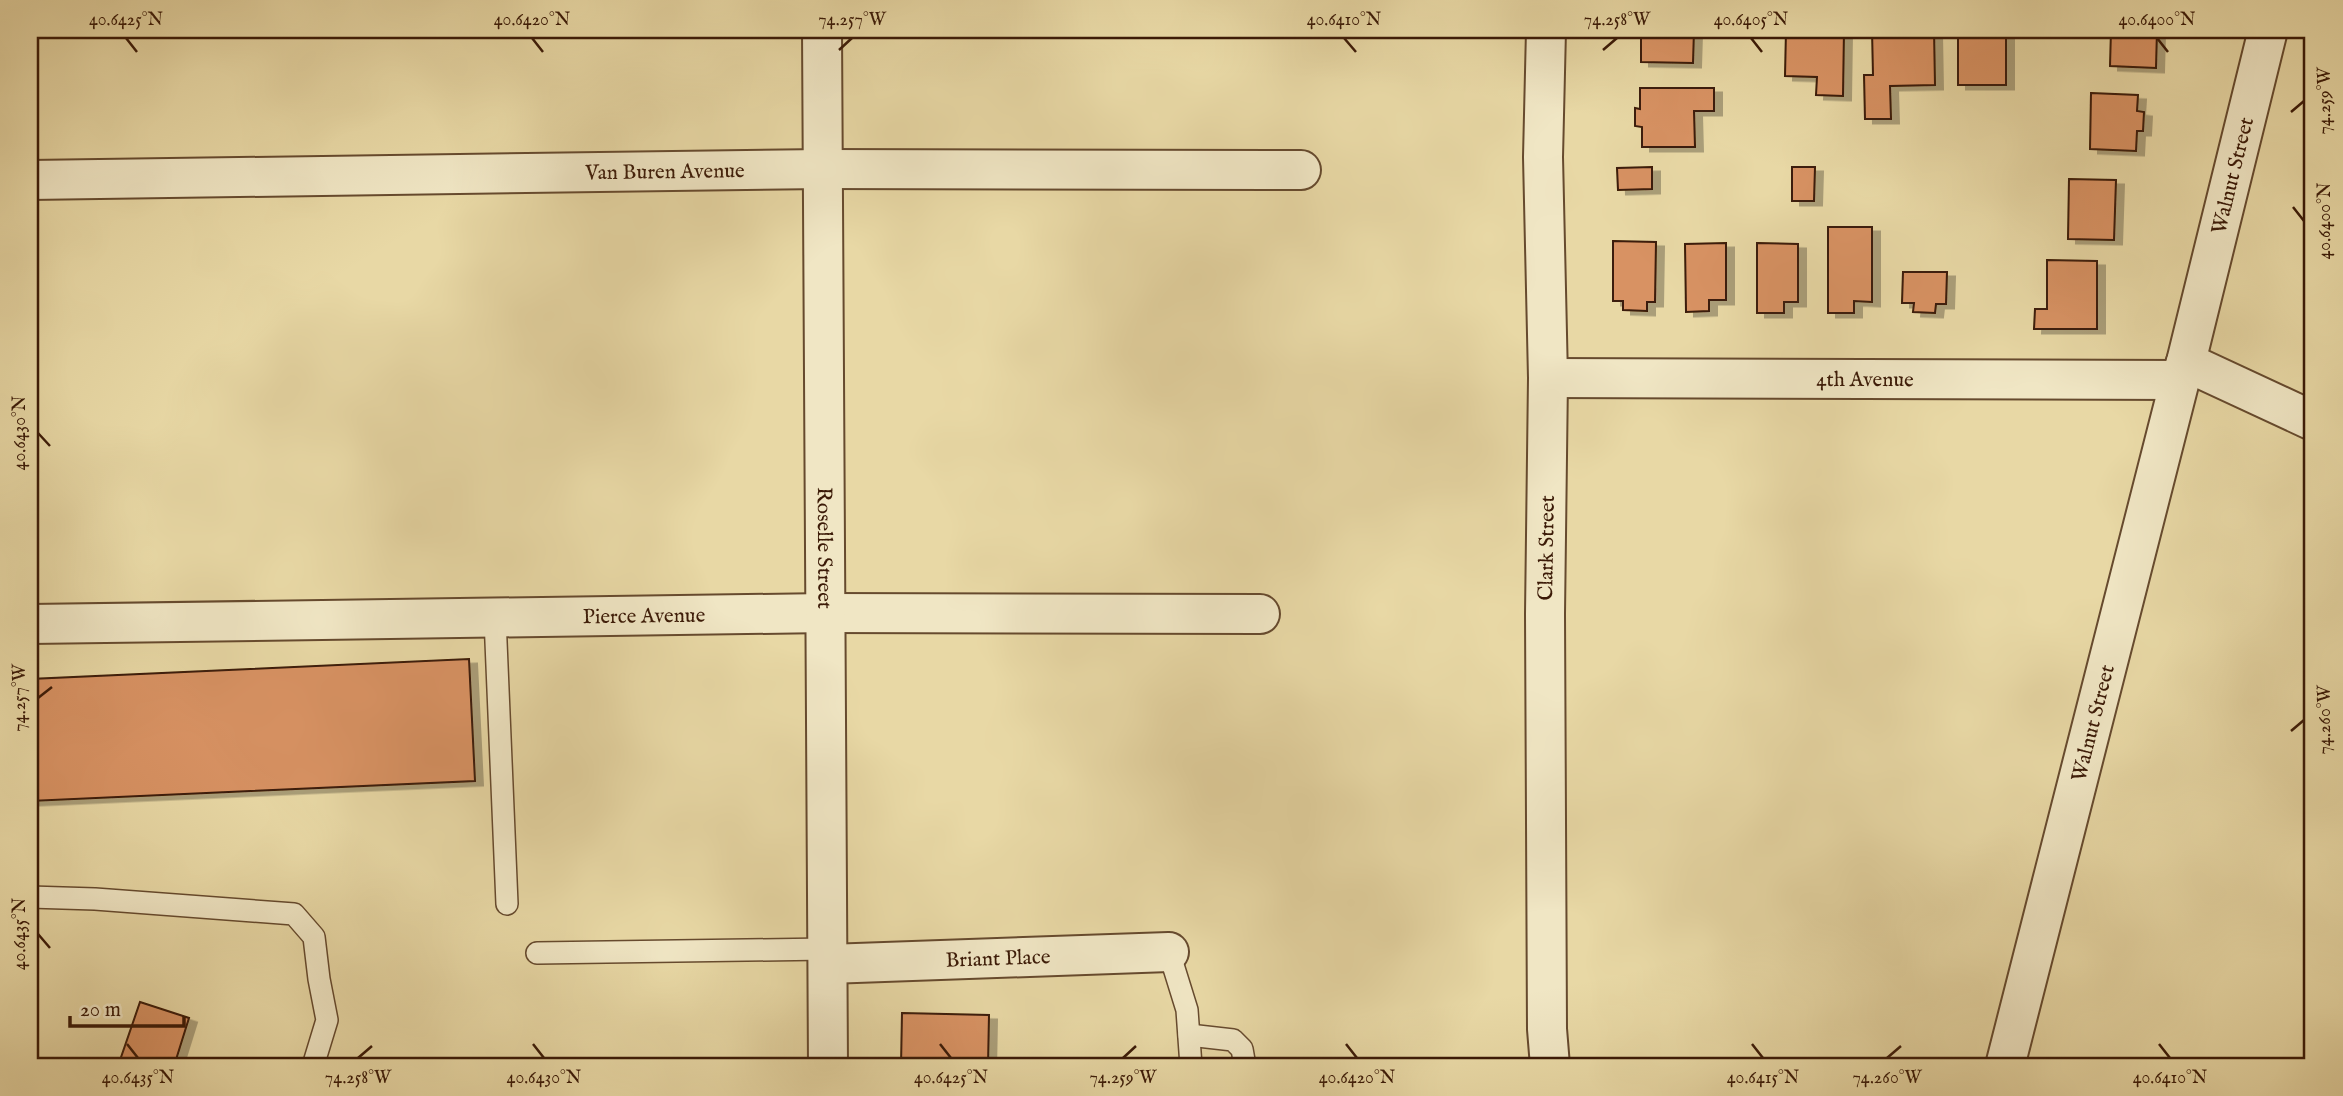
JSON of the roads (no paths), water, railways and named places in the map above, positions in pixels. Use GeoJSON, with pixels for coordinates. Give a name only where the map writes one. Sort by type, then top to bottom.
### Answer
{"type":"FeatureCollection","features":[{"type":"Feature","properties":{"kind":"street","name":"Roselle Street"},"geometry":{"type":"LineString","coordinates":[[822,30],[828,1066]]}},
{"type":"Feature","properties":{"kind":"street","name":"Clark Street"},"geometry":{"type":"LineString","coordinates":[[1546,30],[1543,157],[1548,378],[1545,628],[1547,1030],[1550,1066]]}},
{"type":"Feature","properties":{"kind":"street","name":"Walnut Street"},"geometry":{"type":"LineString","coordinates":[[2005,1066],[2183,371],[2267,30]]}},
{"type":"Feature","properties":{"kind":"street","name":"Van Buren Avenue"},"geometry":{"type":"LineString","coordinates":[[30,180],[823,169],[1301,170]]}},
{"type":"Feature","properties":{"kind":"street","name":"4th Avenue"},"geometry":{"type":"LineString","coordinates":[[1548,378],[2183,371],[2313,421]]}},
{"type":"Feature","properties":{"kind":"street","name":"Pierce Avenue"},"geometry":{"type":"LineString","coordinates":[[30,624],[826,613],[1260,614]]}},
{"type":"Feature","properties":{"kind":"street","name":"Briant Place"},"geometry":{"type":"LineString","coordinates":[[828,957],[1169,952]]}},
{"type":"Feature","properties":{"kind":"lane"},"geometry":{"type":"LineString","coordinates":[[495,618],[507,904]]}},
{"type":"Feature","properties":{"kind":"lane"},"geometry":{"type":"LineString","coordinates":[[30,897],[94,899],[294,914],[314,937],[327,1020],[313,1066]]}},
{"type":"Feature","properties":{"kind":"lane"},"geometry":{"type":"LineString","coordinates":[[1169,952],[1187,1010],[1191,1066]]}},
{"type":"Feature","properties":{"kind":"lane"},"geometry":{"type":"LineString","coordinates":[[537,953],[828,957]]}},
{"type":"Feature","properties":{"kind":"lane"},"geometry":{"type":"LineString","coordinates":[[1189,1035],[1233,1040],[1242,1049],[1245,1066]]}}]}
